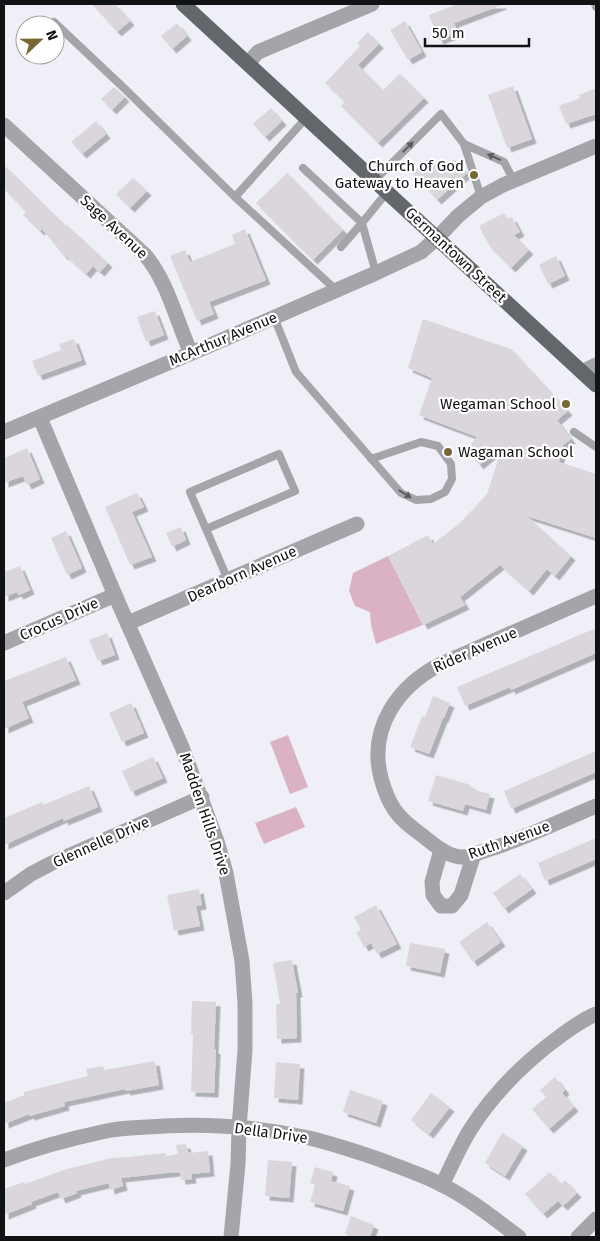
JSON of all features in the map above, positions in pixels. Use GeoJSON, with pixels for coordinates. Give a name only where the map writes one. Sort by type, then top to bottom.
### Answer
{"type":"FeatureCollection","features":[{"type":"Feature","properties":{"kind":"main road","name":"Germantown Street"},"geometry":{"type":"LineString","coordinates":[[184,4],[596,385]]}},
{"type":"Feature","properties":{"kind":"street"},"geometry":{"type":"LineString","coordinates":[[248,63],[258,52],[372,4]]}},
{"type":"Feature","properties":{"kind":"street","name":"Sage Avenue"},"geometry":{"type":"LineString","coordinates":[[4,125],[150,261],[173,307],[191,353]]}},
{"type":"Feature","properties":{"kind":"street","name":"McArthur Avenue"},"geometry":{"type":"LineString","coordinates":[[4,432],[191,353],[421,252],[458,216],[481,197],[497,188],[596,146]]}},
{"type":"Feature","properties":{"kind":"street"},"geometry":{"type":"LineString","coordinates":[[582,372],[596,365]]}},
{"type":"Feature","properties":{"kind":"street","name":"Madden Hills Drive"},"geometry":{"type":"LineString","coordinates":[[40,418],[182,747],[202,798],[226,873],[242,961],[245,1003],[245,1050],[238,1164],[231,1237]]}},
{"type":"Feature","properties":{"kind":"street","name":"Dearborn Avenue"},"geometry":{"type":"LineString","coordinates":[[128,623],[357,524]]}},
{"type":"Feature","properties":{"kind":"street","name":"Crocus Drive"},"geometry":{"type":"LineString","coordinates":[[4,643],[115,595]]}},
{"type":"Feature","properties":{"kind":"street","name":"Rider Avenue"},"geometry":{"type":"LineString","coordinates":[[385,793],[379,771],[378,746],[380,735],[388,711],[406,688],[420,676],[441,664],[596,596]]}},
{"type":"Feature","properties":{"kind":"street","name":"Ruth Avenue"},"geometry":{"type":"LineString","coordinates":[[385,793],[394,809],[410,826],[441,850],[456,856],[465,857],[502,846],[596,806]]}},
{"type":"Feature","properties":{"kind":"street","name":"Glennelle Drive"},"geometry":{"type":"LineString","coordinates":[[4,894],[52,862],[202,798]]}},
{"type":"Feature","properties":{"kind":"street"},"geometry":{"type":"LineString","coordinates":[[441,850],[432,882],[432,895],[441,906],[452,906],[461,895],[474,854]]}},
{"type":"Feature","properties":{"kind":"street"},"geometry":{"type":"LineString","coordinates":[[442,1186],[470,1130],[484,1109],[516,1072],[548,1044],[577,1024],[596,1014]]}},
{"type":"Feature","properties":{"kind":"street","name":"Della Drive"},"geometry":{"type":"LineString","coordinates":[[4,1160],[34,1149],[117,1129],[200,1125],[263,1130],[309,1138],[411,1171],[473,1204],[519,1237]]}},
{"type":"Feature","properties":{"kind":"street"},"geometry":{"type":"LineString","coordinates":[[578,1237],[596,1219]]}},
{"type":"Feature","properties":{"kind":"lane"},"geometry":{"type":"LineString","coordinates":[[65,32],[235,197],[336,290]]}},
{"type":"Feature","properties":{"kind":"lane"},"geometry":{"type":"LineString","coordinates":[[375,180],[441,114],[464,144],[481,197]]}},
{"type":"Feature","properties":{"kind":"lane"},"geometry":{"type":"LineString","coordinates":[[235,197],[307,117]]}},
{"type":"Feature","properties":{"kind":"lane"},"geometry":{"type":"LineString","coordinates":[[464,144],[504,162],[514,182]]}},
{"type":"Feature","properties":{"kind":"lane"},"geometry":{"type":"LineString","coordinates":[[303,168],[362,223],[376,273]]}},
{"type":"Feature","properties":{"kind":"lane"},"geometry":{"type":"LineString","coordinates":[[340,246],[388,191]]}},
{"type":"Feature","properties":{"kind":"lane"},"geometry":{"type":"LineString","coordinates":[[274,317],[296,372],[400,493],[416,500],[431,499],[445,492],[452,479],[451,464],[438,446],[421,442],[371,459]]}},
{"type":"Feature","properties":{"kind":"lane"},"geometry":{"type":"LineString","coordinates":[[574,432],[596,447]]}},
{"type":"Feature","properties":{"kind":"lane"},"geometry":{"type":"LineString","coordinates":[[206,528],[295,491],[279,454],[190,492],[228,580]]}},
{"type":"Feature","properties":{"kind":"shaded area"},"geometry":{"type":"Polygon","coordinates":[[[388,556],[423,625],[376,644],[370,612],[355,606],[349,591],[353,573],[388,556]]]}},
{"type":"Feature","properties":{"kind":"shaded area"},"geometry":{"type":"Polygon","coordinates":[[[288,735],[308,787],[290,794],[270,742],[288,735]]]}},
{"type":"Feature","properties":{"kind":"shaded area"},"geometry":{"type":"Polygon","coordinates":[[[296,807],[305,827],[264,844],[255,823],[296,807]]]}},
{"type":"Feature","properties":{"kind":"building"},"geometry":{"type":"Polygon","coordinates":[[[92,4],[115,4],[130,21],[117,32],[92,4]]]}},
{"type":"Feature","properties":{"kind":"building"},"geometry":{"type":"Polygon","coordinates":[[[458,4],[502,5],[454,23],[458,33],[439,40],[429,15],[458,4]]]}},
{"type":"Feature","properties":{"kind":"building"},"geometry":{"type":"Polygon","coordinates":[[[405,21],[422,52],[408,60],[390,30],[405,21]]]}},
{"type":"Feature","properties":{"kind":"building"},"geometry":{"type":"Polygon","coordinates":[[[177,23],[187,36],[172,49],[161,36],[177,23]]]}},
{"type":"Feature","properties":{"kind":"building"},"geometry":{"type":"Polygon","coordinates":[[[368,32],[379,44],[358,65],[383,90],[400,74],[424,98],[378,143],[341,106],[345,102],[325,83],[360,46],[357,43],[368,32]]]}},
{"type":"Feature","properties":{"kind":"building"},"geometry":{"type":"Polygon","coordinates":[[[513,86],[532,139],[507,148],[488,95],[513,86]]]}},
{"type":"Feature","properties":{"kind":"building"},"geometry":{"type":"Polygon","coordinates":[[[114,87],[125,97],[112,110],[101,99],[114,87]]]}},
{"type":"Feature","properties":{"kind":"building"},"geometry":{"type":"Polygon","coordinates":[[[596,88],[596,114],[566,124],[559,106],[580,98],[579,95],[596,88]]]}},
{"type":"Feature","properties":{"kind":"building"},"geometry":{"type":"Polygon","coordinates":[[[271,108],[282,121],[265,137],[253,124],[271,108]]]}},
{"type":"Feature","properties":{"kind":"building"},"geometry":{"type":"Polygon","coordinates":[[[96,121],[106,134],[82,154],[71,142],[96,121]]]}},
{"type":"Feature","properties":{"kind":"building"},"geometry":{"type":"Polygon","coordinates":[[[429,158],[440,171],[454,159],[467,173],[437,200],[412,173],[429,158]]]}},
{"type":"Feature","properties":{"kind":"building"},"geometry":{"type":"Polygon","coordinates":[[[4,165],[66,226],[108,263],[100,272],[93,266],[86,274],[64,256],[42,229],[40,231],[23,215],[26,212],[4,189],[4,165]]]}},
{"type":"Feature","properties":{"kind":"building"},"geometry":{"type":"Polygon","coordinates":[[[287,173],[343,230],[313,260],[256,203],[287,173]]]}},
{"type":"Feature","properties":{"kind":"building"},"geometry":{"type":"Polygon","coordinates":[[[133,178],[147,191],[130,208],[116,194],[133,178]]]}},
{"type":"Feature","properties":{"kind":"building"},"geometry":{"type":"Polygon","coordinates":[[[504,213],[508,219],[512,217],[520,232],[514,235],[529,250],[511,268],[490,247],[479,226],[504,213]]]}},
{"type":"Feature","properties":{"kind":"building"},"geometry":{"type":"Polygon","coordinates":[[[245,229],[266,280],[209,302],[214,314],[197,321],[170,256],[185,250],[190,262],[235,244],[232,235],[245,229]]]}},
{"type":"Feature","properties":{"kind":"building"},"geometry":{"type":"Polygon","coordinates":[[[556,256],[565,276],[548,284],[539,265],[556,256]]]}},
{"type":"Feature","properties":{"kind":"building"},"geometry":{"type":"Polygon","coordinates":[[[155,311],[164,335],[146,342],[137,317],[155,311]]]}},
{"type":"Feature","properties":{"kind":"building"},"geometry":{"type":"Polygon","coordinates":[[[423,319],[511,349],[568,411],[557,420],[571,439],[563,445],[559,462],[596,474],[596,538],[527,516],[571,556],[555,576],[547,569],[529,591],[500,565],[460,597],[465,605],[423,625],[388,556],[428,535],[433,544],[461,522],[487,494],[503,445],[479,465],[467,449],[477,437],[419,415],[432,378],[408,368],[423,319]]]}},
{"type":"Feature","properties":{"kind":"building"},"geometry":{"type":"Polygon","coordinates":[[[74,339],[82,360],[38,376],[32,361],[61,350],[59,344],[74,339]]]}},
{"type":"Feature","properties":{"kind":"building"},"geometry":{"type":"Polygon","coordinates":[[[27,448],[40,479],[27,485],[23,476],[4,483],[4,458],[27,448]]]}},
{"type":"Feature","properties":{"kind":"building"},"geometry":{"type":"Polygon","coordinates":[[[137,493],[144,507],[132,512],[152,557],[130,565],[105,507],[137,493]]]}},
{"type":"Feature","properties":{"kind":"building"},"geometry":{"type":"Polygon","coordinates":[[[181,527],[186,540],[172,547],[166,533],[181,527]]]}},
{"type":"Feature","properties":{"kind":"building"},"geometry":{"type":"Polygon","coordinates":[[[66,531],[82,568],[67,575],[51,538],[66,531]]]}},
{"type":"Feature","properties":{"kind":"building"},"geometry":{"type":"Polygon","coordinates":[[[20,566],[30,590],[19,595],[17,592],[4,597],[4,572],[20,566]]]}},
{"type":"Feature","properties":{"kind":"building"},"geometry":{"type":"Polygon","coordinates":[[[596,628],[596,653],[511,690],[510,687],[465,706],[457,687],[596,628]]]}},
{"type":"Feature","properties":{"kind":"building"},"geometry":{"type":"Polygon","coordinates":[[[107,633],[115,655],[98,661],[89,640],[107,633]]]}},
{"type":"Feature","properties":{"kind":"building"},"geometry":{"type":"Polygon","coordinates":[[[66,657],[76,680],[22,702],[29,718],[4,729],[4,681],[66,657]]]}},
{"type":"Feature","properties":{"kind":"building"},"geometry":{"type":"Polygon","coordinates":[[[433,696],[450,703],[429,754],[410,747],[422,716],[425,717],[433,696]]]}},
{"type":"Feature","properties":{"kind":"building"},"geometry":{"type":"Polygon","coordinates":[[[131,703],[144,733],[122,742],[109,713],[131,703]]]}},
{"type":"Feature","properties":{"kind":"building"},"geometry":{"type":"Polygon","coordinates":[[[596,751],[596,772],[511,809],[504,791],[596,751]]]}},
{"type":"Feature","properties":{"kind":"building"},"geometry":{"type":"Polygon","coordinates":[[[153,757],[163,778],[131,792],[122,771],[153,757]]]}},
{"type":"Feature","properties":{"kind":"building"},"geometry":{"type":"Polygon","coordinates":[[[436,775],[471,785],[470,789],[490,794],[486,810],[465,804],[463,811],[428,801],[436,775]]]}},
{"type":"Feature","properties":{"kind":"building"},"geometry":{"type":"Polygon","coordinates":[[[89,786],[98,807],[64,821],[63,818],[4,845],[4,818],[42,802],[43,805],[89,786]]]}},
{"type":"Feature","properties":{"kind":"building"},"geometry":{"type":"Polygon","coordinates":[[[596,838],[596,859],[545,881],[538,863],[596,838]]]}},
{"type":"Feature","properties":{"kind":"building"},"geometry":{"type":"Polygon","coordinates":[[[520,874],[532,889],[504,909],[493,893],[520,874]]]}},
{"type":"Feature","properties":{"kind":"building"},"geometry":{"type":"Polygon","coordinates":[[[199,889],[202,905],[196,906],[200,926],[174,931],[167,895],[199,889]]]}},
{"type":"Feature","properties":{"kind":"building"},"geometry":{"type":"Polygon","coordinates":[[[376,905],[397,944],[377,954],[371,943],[364,947],[356,932],[361,930],[354,917],[376,905]]]}},
{"type":"Feature","properties":{"kind":"building"},"geometry":{"type":"Polygon","coordinates":[[[487,922],[501,942],[473,962],[459,942],[487,922]]]}},
{"type":"Feature","properties":{"kind":"building"},"geometry":{"type":"Polygon","coordinates":[[[410,943],[445,949],[440,973],[406,966],[410,943]]]}},
{"type":"Feature","properties":{"kind":"building"},"geometry":{"type":"Polygon","coordinates":[[[292,960],[298,993],[296,993],[297,1038],[277,1039],[276,1004],[280,1004],[273,963],[292,960]]]}},
{"type":"Feature","properties":{"kind":"building"},"geometry":{"type":"Polygon","coordinates":[[[192,1001],[216,1002],[214,1093],[191,1092],[192,1001]]]}},
{"type":"Feature","properties":{"kind":"building"},"geometry":{"type":"Polygon","coordinates":[[[155,1061],[159,1085],[126,1091],[125,1089],[64,1102],[65,1106],[30,1116],[29,1114],[4,1124],[4,1103],[24,1095],[24,1092],[88,1076],[86,1069],[103,1066],[104,1070],[155,1061]]]}},
{"type":"Feature","properties":{"kind":"building"},"geometry":{"type":"Polygon","coordinates":[[[276,1062],[300,1064],[298,1100],[274,1098],[276,1062]]]}},
{"type":"Feature","properties":{"kind":"building"},"geometry":{"type":"Polygon","coordinates":[[[555,1077],[565,1090],[562,1093],[574,1107],[549,1129],[532,1109],[546,1097],[540,1090],[555,1077]]]}},
{"type":"Feature","properties":{"kind":"building"},"geometry":{"type":"Polygon","coordinates":[[[350,1090],[383,1101],[376,1123],[343,1112],[350,1090]]]}},
{"type":"Feature","properties":{"kind":"building"},"geometry":{"type":"Polygon","coordinates":[[[431,1093],[450,1107],[429,1134],[411,1120],[431,1093]]]}},
{"type":"Feature","properties":{"kind":"building"},"geometry":{"type":"Polygon","coordinates":[[[502,1133],[523,1146],[505,1176],[485,1163],[502,1133]]]}},
{"type":"Feature","properties":{"kind":"building"},"geometry":{"type":"Polygon","coordinates":[[[186,1144],[188,1153],[208,1151],[210,1172],[191,1174],[192,1179],[181,1180],[180,1173],[176,1172],[121,1178],[123,1186],[110,1190],[109,1183],[76,1191],[77,1193],[61,1199],[58,1192],[4,1215],[4,1189],[24,1182],[25,1184],[67,1169],[116,1157],[165,1153],[166,1156],[178,1154],[176,1145],[186,1144]]]}},
{"type":"Feature","properties":{"kind":"building"},"geometry":{"type":"Polygon","coordinates":[[[268,1160],[292,1162],[289,1198],[265,1196],[268,1160]]]}},
{"type":"Feature","properties":{"kind":"building"},"geometry":{"type":"Polygon","coordinates":[[[315,1167],[333,1172],[331,1181],[350,1186],[343,1211],[310,1202],[315,1185],[310,1183],[315,1167]]]}},
{"type":"Feature","properties":{"kind":"building"},"geometry":{"type":"Polygon","coordinates":[[[550,1172],[561,1184],[565,1180],[577,1193],[563,1206],[558,1201],[543,1214],[525,1194],[550,1172]]]}},
{"type":"Feature","properties":{"kind":"building"},"geometry":{"type":"Polygon","coordinates":[[[351,1216],[374,1225],[370,1237],[352,1237],[345,1234],[351,1216]]]}},
{"type":"Feature","properties":{"kind":"place","name":"Church of God Gateway to Heaven"},"geometry":{"type":"Point","coordinates":[474,175]}},
{"type":"Feature","properties":{"kind":"place","name":"Wegaman School"},"geometry":{"type":"Point","coordinates":[566,404]}},
{"type":"Feature","properties":{"kind":"place","name":"Wagaman School"},"geometry":{"type":"Point","coordinates":[448,452]}}]}
